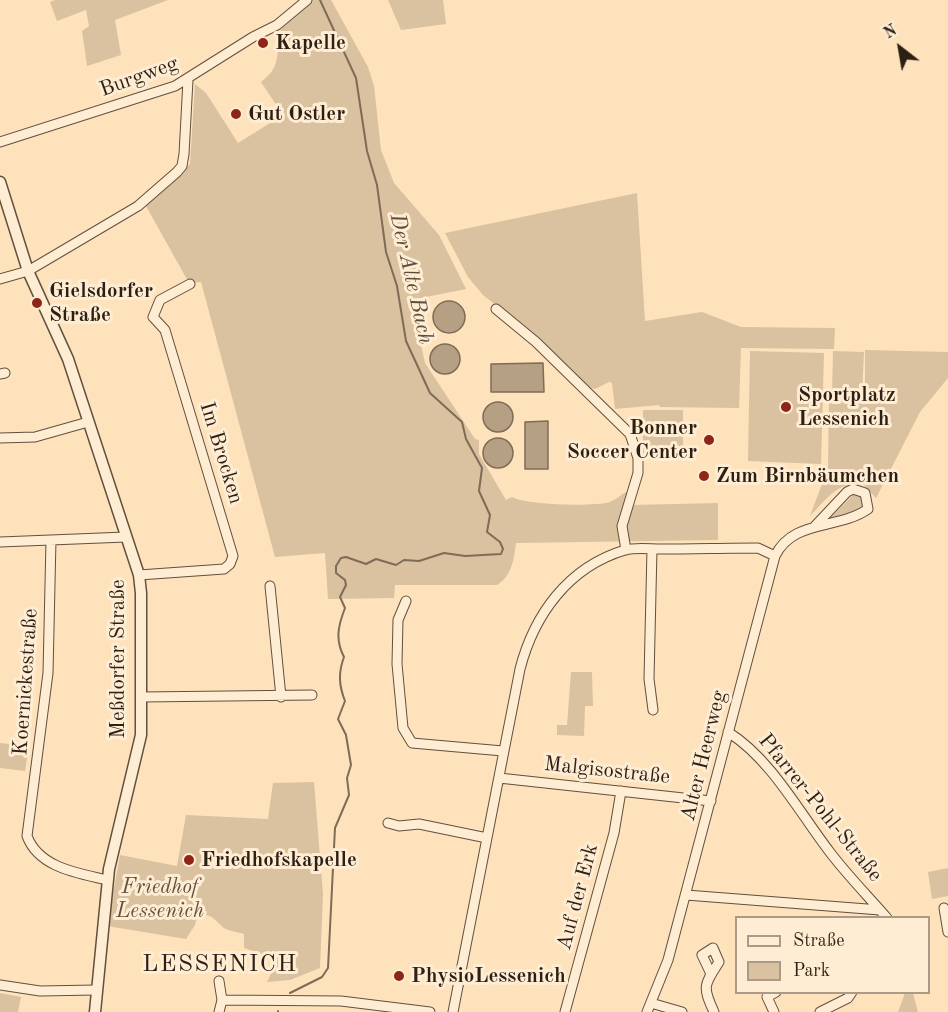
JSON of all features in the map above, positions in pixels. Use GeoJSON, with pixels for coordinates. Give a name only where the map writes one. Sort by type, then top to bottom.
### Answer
{"type":"FeatureCollection","features":[{"type":"Feature","properties":{"kind":"street","name":"Burgweg"},"geometry":{"type":"LineString","coordinates":[[0,142],[188,80],[253,37],[277,25],[307,0]]}},
{"type":"Feature","properties":{"kind":"street"},"geometry":{"type":"LineString","coordinates":[[0,279],[28,271],[138,206],[177,172],[182,166],[184,154],[188,80]]}},
{"type":"Feature","properties":{"kind":"street","name":"Meßdorfer Straße"},"geometry":{"type":"LineString","coordinates":[[0,182],[28,271],[68,359],[139,575],[141,735],[107,880],[95,1012]]}},
{"type":"Feature","properties":{"kind":"street","name":"Im Brocken"},"geometry":{"type":"LineString","coordinates":[[139,575],[224,569],[230,564],[233,556],[165,330],[153,317],[160,300],[190,284]]}},
{"type":"Feature","properties":{"kind":"street"},"geometry":{"type":"LineString","coordinates":[[496,309],[536,342],[630,434],[634,443],[638,473],[622,526],[626,550]]}},
{"type":"Feature","properties":{"kind":"street"},"geometry":{"type":"LineString","coordinates":[[0,438],[35,437],[88,422]]}},
{"type":"Feature","properties":{"kind":"street","name":"Alter Heerweg"},"geometry":{"type":"LineString","coordinates":[[649,1008],[668,960],[780,545],[790,537],[814,527],[857,517],[868,509],[865,493],[853,489],[847,492],[814,527]]}},
{"type":"Feature","properties":{"kind":"street"},"geometry":{"type":"LineString","coordinates":[[0,542],[126,537]]}},
{"type":"Feature","properties":{"kind":"street","name":"Koernickestraße"},"geometry":{"type":"LineString","coordinates":[[30,845],[27,825],[44,720],[49,661],[51,540]]}},
{"type":"Feature","properties":{"kind":"street"},"geometry":{"type":"LineString","coordinates":[[453,1012],[524,651],[542,613],[558,592],[581,572],[626,550],[758,548],[776,556]]}},
{"type":"Feature","properties":{"kind":"street"},"geometry":{"type":"LineString","coordinates":[[652,549],[649,679],[653,710]]}},
{"type":"Feature","properties":{"kind":"street"},"geometry":{"type":"LineString","coordinates":[[270,586],[281,697]]}},
{"type":"Feature","properties":{"kind":"street"},"geometry":{"type":"LineString","coordinates":[[406,601],[398,620],[397,664],[403,728],[412,743],[503,751]]}},
{"type":"Feature","properties":{"kind":"street"},"geometry":{"type":"LineString","coordinates":[[142,697],[225,694],[281,697],[312,695]]}},
{"type":"Feature","properties":{"kind":"street","name":"Pfarrer-Pohl-Straße"},"geometry":{"type":"LineString","coordinates":[[728,732],[745,743],[766,766],[831,854],[884,914]]}},
{"type":"Feature","properties":{"kind":"street","name":"Malgisostraße"},"geometry":{"type":"LineString","coordinates":[[499,778],[711,801]]}},
{"type":"Feature","properties":{"kind":"street","name":"Auf der Erk"},"geometry":{"type":"LineString","coordinates":[[565,1012],[614,833],[621,791]]}},
{"type":"Feature","properties":{"kind":"street"},"geometry":{"type":"LineString","coordinates":[[388,823],[399,826],[419,824],[487,838]]}},
{"type":"Feature","properties":{"kind":"street"},"geometry":{"type":"LineString","coordinates":[[21,850],[30,845],[39,856],[51,864],[107,880]]}},
{"type":"Feature","properties":{"kind":"street"},"geometry":{"type":"LineString","coordinates":[[686,895],[884,914]]}},
{"type":"Feature","properties":{"kind":"street"},"geometry":{"type":"LineString","coordinates":[[944,908],[948,932]]}},
{"type":"Feature","properties":{"kind":"street"},"geometry":{"type":"LineString","coordinates":[[711,974],[704,991],[714,1012]]}},
{"type":"Feature","properties":{"kind":"street"},"geometry":{"type":"LineString","coordinates":[[219,981],[222,1000],[219,1012]]}},
{"type":"Feature","properties":{"kind":"street"},"geometry":{"type":"LineString","coordinates":[[0,985],[40,991],[96,990]]}},
{"type":"Feature","properties":{"kind":"street"},"geometry":{"type":"LineString","coordinates":[[774,994],[767,998],[774,1012]]}},
{"type":"Feature","properties":{"kind":"street"},"geometry":{"type":"LineString","coordinates":[[820,1012],[848,998],[851,994]]}},
{"type":"Feature","properties":{"kind":"street"},"geometry":{"type":"LineString","coordinates":[[222,1000],[340,1001],[430,1012]]}},
{"type":"Feature","properties":{"kind":"street"},"geometry":{"type":"LineString","coordinates":[[649,1008],[682,1012]]}},
{"type":"Feature","properties":{"kind":"green space"},"geometry":{"type":"Polygon","coordinates":[[[55,0],[168,0],[115,20],[121,55],[87,66],[82,31],[89,26],[86,10],[57,21],[50,2],[55,0]]]}},
{"type":"Feature","properties":{"kind":"green space"},"geometry":{"type":"Polygon","coordinates":[[[311,0],[331,0],[368,67],[374,86],[381,150],[394,183],[439,235],[466,289],[411,300],[425,363],[475,439],[479,440],[479,454],[506,500],[512,497],[531,502],[602,504],[626,492],[632,505],[718,503],[718,540],[516,543],[509,572],[497,585],[395,585],[394,598],[328,599],[325,553],[275,557],[201,282],[189,283],[146,206],[190,164],[195,84],[206,93],[238,143],[283,115],[261,82],[273,70],[281,29],[313,2],[311,0]]]}},
{"type":"Feature","properties":{"kind":"green space"},"geometry":{"type":"Polygon","coordinates":[[[388,0],[443,0],[446,24],[401,30],[388,0]]]}},
{"type":"Feature","properties":{"kind":"green space"},"geometry":{"type":"Polygon","coordinates":[[[637,193],[645,321],[702,312],[741,327],[835,328],[834,349],[741,348],[739,408],[660,407],[659,405],[615,409],[612,383],[609,382],[595,389],[587,387],[536,337],[483,295],[468,277],[445,233],[637,193]]]}},
{"type":"Feature","properties":{"kind":"green space"},"geometry":{"type":"Polygon","coordinates":[[[865,350],[948,352],[948,378],[920,412],[876,498],[864,485],[847,485],[834,492],[810,516],[828,468],[829,398],[865,398],[865,350]]]}},
{"type":"Feature","properties":{"kind":"green space","name":"Sportplatz Lessenich"},"geometry":{"type":"Polygon","coordinates":[[[750,351],[824,353],[821,464],[748,461],[750,351]]]}},
{"type":"Feature","properties":{"kind":"green space"},"geometry":{"type":"Polygon","coordinates":[[[833,351],[864,352],[862,395],[832,394],[833,351]]]}},
{"type":"Feature","properties":{"kind":"green space"},"geometry":{"type":"Polygon","coordinates":[[[643,410],[683,410],[683,454],[643,454],[643,410]]]}},
{"type":"Feature","properties":{"kind":"green space"},"geometry":{"type":"Polygon","coordinates":[[[854,494],[862,497],[864,503],[861,509],[829,519],[854,494]]]}},
{"type":"Feature","properties":{"kind":"green space"},"geometry":{"type":"Polygon","coordinates":[[[571,672],[592,672],[593,706],[585,706],[584,736],[557,735],[557,725],[567,725],[571,672]]]}},
{"type":"Feature","properties":{"kind":"green space"},"geometry":{"type":"Polygon","coordinates":[[[0,743],[29,746],[25,771],[0,768],[0,743]]]}},
{"type":"Feature","properties":{"kind":"green space","name":"Friedhof Lessenich"},"geometry":{"type":"Polygon","coordinates":[[[314,782],[323,894],[320,968],[290,980],[267,982],[278,959],[244,948],[244,934],[224,928],[208,915],[198,914],[195,925],[186,939],[107,926],[120,855],[177,866],[186,815],[268,819],[273,783],[314,782]]]}},
{"type":"Feature","properties":{"kind":"green space"},"geometry":{"type":"Polygon","coordinates":[[[948,868],[948,896],[932,899],[928,872],[948,868]]]}},
{"type":"Feature","properties":{"kind":"green space"},"geometry":{"type":"Polygon","coordinates":[[[0,993],[21,997],[18,1012],[0,1012],[0,993]]]}},
{"type":"Feature","properties":{"kind":"green space"},"geometry":{"type":"Polygon","coordinates":[[[905,994],[913,994],[918,1012],[898,1012],[905,994]]]}},
{"type":"Feature","properties":{"kind":"shaded area"},"geometry":{"type":"Polygon","coordinates":[[[449,301],[460,306],[465,317],[460,328],[449,333],[438,328],[433,317],[438,306],[449,301]]]}},
{"type":"Feature","properties":{"kind":"shaded area"},"geometry":{"type":"Polygon","coordinates":[[[445,344],[456,348],[460,359],[456,370],[445,374],[434,370],[430,359],[434,348],[445,344]]]}},
{"type":"Feature","properties":{"kind":"shaded area"},"geometry":{"type":"Polygon","coordinates":[[[543,363],[544,392],[491,392],[491,364],[543,363]]]}},
{"type":"Feature","properties":{"kind":"shaded area"},"geometry":{"type":"Polygon","coordinates":[[[498,402],[509,406],[513,417],[509,428],[498,432],[487,428],[483,417],[487,406],[498,402]]]}},
{"type":"Feature","properties":{"kind":"shaded area"},"geometry":{"type":"Polygon","coordinates":[[[548,421],[548,469],[525,469],[525,422],[548,421]]]}},
{"type":"Feature","properties":{"kind":"shaded area"},"geometry":{"type":"Polygon","coordinates":[[[498,438],[509,442],[513,453],[509,464],[498,468],[487,464],[483,453],[487,442],[498,438]]]}},
{"type":"Feature","properties":{"kind":"waterway","name":"Der Alte Bach"},"geometry":{"type":"LineString","coordinates":[[290,993],[322,977],[328,968],[335,828],[349,795],[347,778],[351,765],[346,735],[338,719],[345,701],[340,679],[344,657],[339,645],[338,633],[345,608],[340,597],[346,585],[345,580],[336,573],[336,566],[341,558],[346,557],[366,564],[376,559],[396,565],[404,560],[419,561],[444,553],[465,556],[501,554],[503,549],[500,542],[487,532],[490,515],[479,491],[482,468],[466,439],[462,422],[430,393],[406,341],[397,286],[386,252],[377,185],[367,151],[356,78],[320,0]]}},
{"type":"Feature","properties":{"kind":"place","name":"Kapelle"},"geometry":{"type":"Point","coordinates":[263,43]}},
{"type":"Feature","properties":{"kind":"place","name":"Gut Ostler"},"geometry":{"type":"Point","coordinates":[236,114]}},
{"type":"Feature","properties":{"kind":"place","name":"Gielsdorfer Straße"},"geometry":{"type":"Point","coordinates":[37,303]}},
{"type":"Feature","properties":{"kind":"place","name":"Sportplatz Lessenich"},"geometry":{"type":"Point","coordinates":[786,407]}},
{"type":"Feature","properties":{"kind":"place","name":"Bonner Soccer Center"},"geometry":{"type":"Point","coordinates":[709,440]}},
{"type":"Feature","properties":{"kind":"place","name":"Zum Birnbäumchen"},"geometry":{"type":"Point","coordinates":[704,476]}},
{"type":"Feature","properties":{"kind":"place","name":"Friedhofskapelle"},"geometry":{"type":"Point","coordinates":[189,860]}},
{"type":"Feature","properties":{"kind":"place","name":"PhysioLessenich"},"geometry":{"type":"Point","coordinates":[399,976]}},
{"type":"Feature","properties":{"kind":"district","name":"LESSENICH"},"geometry":{"type":"Point","coordinates":[220,965]}}]}
